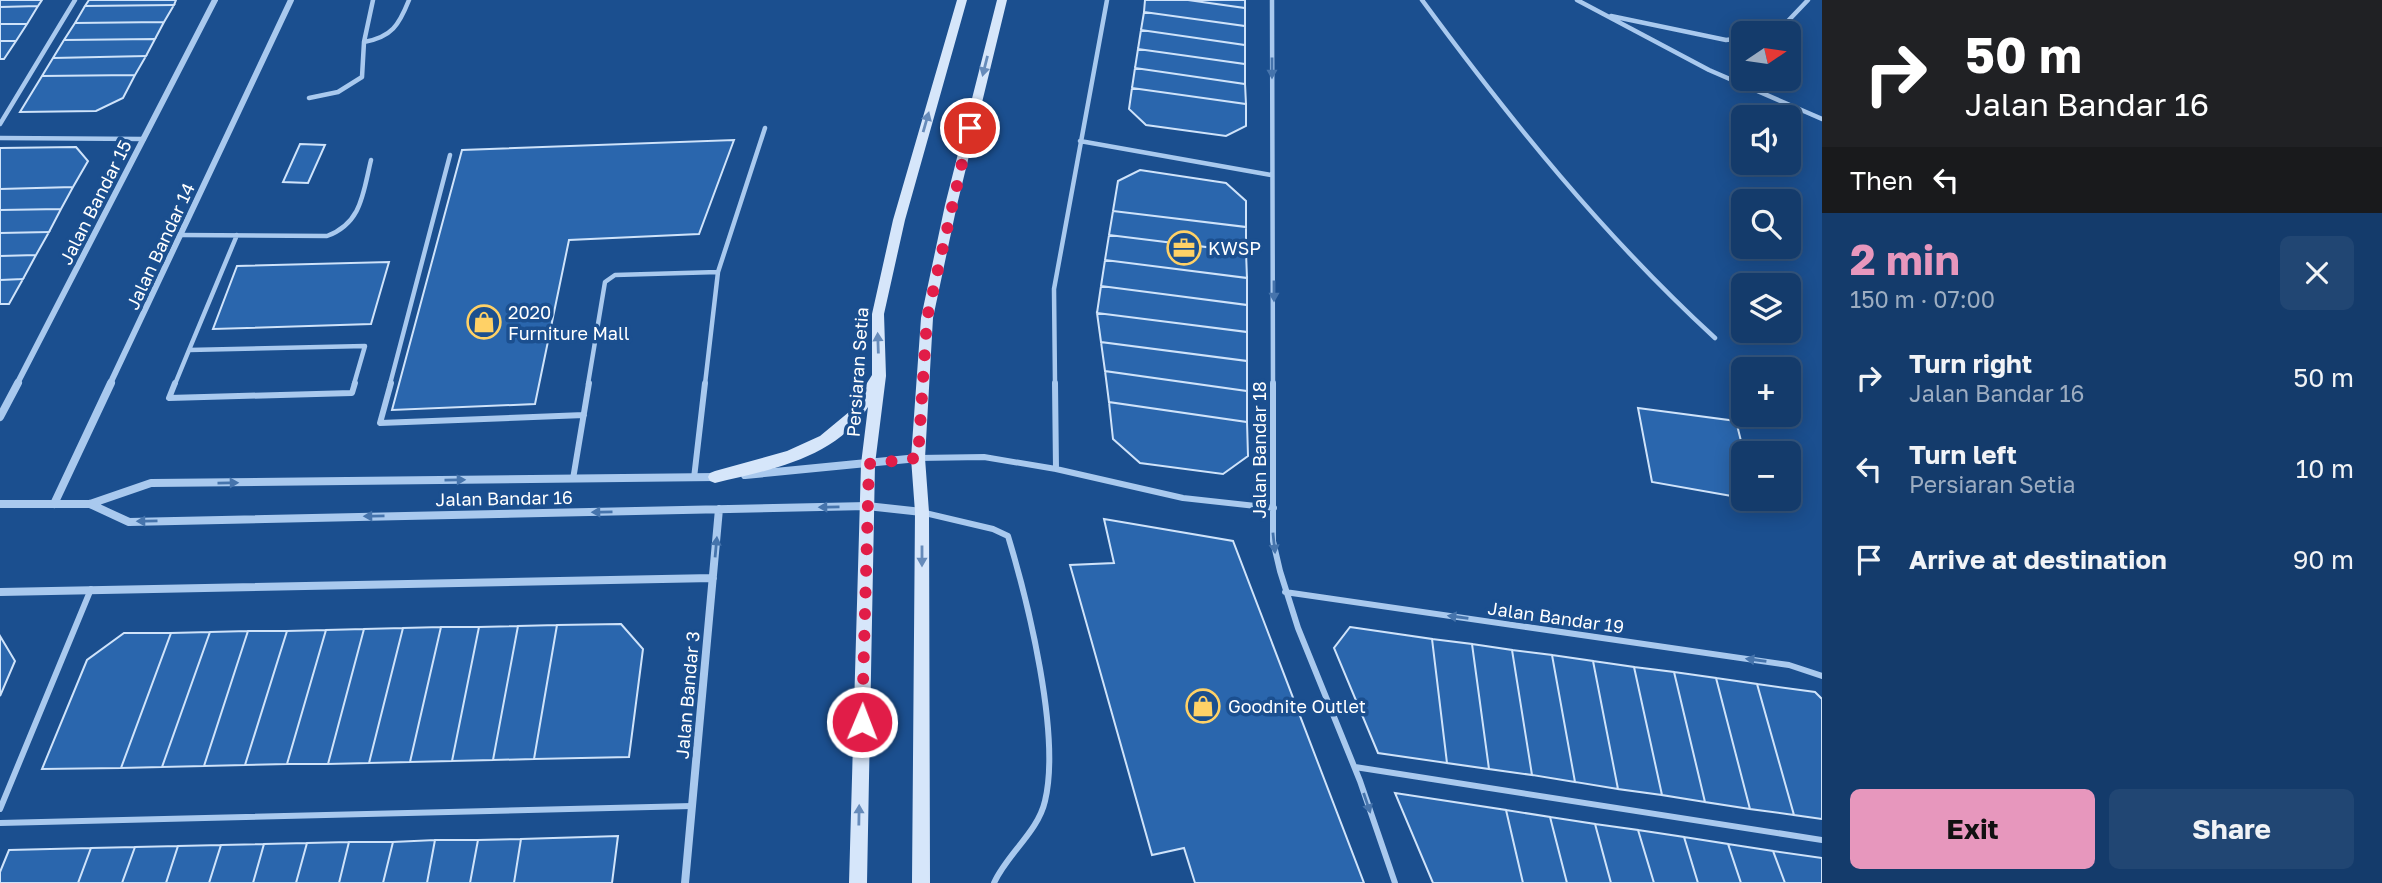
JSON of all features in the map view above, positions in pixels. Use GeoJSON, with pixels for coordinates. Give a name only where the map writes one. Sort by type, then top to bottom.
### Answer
{"type":"FeatureCollection","features":[{"type":"Feature","properties":{"kind":"street","name":"Jalan Bandar 15"},"geometry":{"type":"LineString","coordinates":[[0,417],[215,0]]}},
{"type":"Feature","properties":{"kind":"street","name":"Jalan Bandar 14"},"geometry":{"type":"LineString","coordinates":[[54,504],[291,0]]}},
{"type":"Feature","properties":{"kind":"street","name":"Persiaran Setia"},"geometry":{"type":"LineString","coordinates":[[858,883],[867,506],[879,376],[878,314],[899,220],[962,0]]}},
{"type":"Feature","properties":{"kind":"street"},"geometry":{"type":"LineString","coordinates":[[920,883],[922,512],[918,458],[927,318],[951,205],[1002,0]]}},
{"type":"Feature","properties":{"kind":"street"},"geometry":{"type":"LineString","coordinates":[[715,477],[795,455],[837,433],[855,415],[879,376]]}},
{"type":"Feature","properties":{"kind":"street","name":"Jalan Bandar 16"},"geometry":{"type":"LineString","coordinates":[[0,504],[90,504],[151,483],[694,478],[918,458]]}},
{"type":"Feature","properties":{"kind":"street","name":"Jalan Bandar 16"},"geometry":{"type":"LineString","coordinates":[[90,504],[129,522],[867,506],[922,512]]}},
{"type":"Feature","properties":{"kind":"street","name":"Jalan Bandar 3"},"geometry":{"type":"LineString","coordinates":[[685,883],[719,509]]}},
{"type":"Feature","properties":{"kind":"street"},"geometry":{"type":"LineString","coordinates":[[0,592],[713,578]]}},
{"type":"Feature","properties":{"kind":"lane"},"geometry":{"type":"LineString","coordinates":[[0,124],[75,0]]}},
{"type":"Feature","properties":{"kind":"lane"},"geometry":{"type":"LineString","coordinates":[[309,99],[339,93],[353,87],[362,77],[364,42],[373,0]]}},
{"type":"Feature","properties":{"kind":"lane"},"geometry":{"type":"LineString","coordinates":[[364,42],[386,39],[400,26],[408,0]]}},
{"type":"Feature","properties":{"kind":"lane"},"geometry":{"type":"LineString","coordinates":[[1055,469],[1054,289],[1107,0]]}},
{"type":"Feature","properties":{"kind":"lane","name":"Jalan Bandar 18"},"geometry":{"type":"LineString","coordinates":[[1272,0],[1273,541],[1284,592],[1355,767],[1395,883]]}},
{"type":"Feature","properties":{"kind":"lane"},"geometry":{"type":"LineString","coordinates":[[1422,0],[1525,136],[1582,204],[1669,297],[1715,338]]}},
{"type":"Feature","properties":{"kind":"lane"},"geometry":{"type":"LineString","coordinates":[[1577,0],[1709,70],[1822,120]]}},
{"type":"Feature","properties":{"kind":"lane"},"geometry":{"type":"LineString","coordinates":[[1788,21],[1808,0]]}},
{"type":"Feature","properties":{"kind":"lane"},"geometry":{"type":"LineString","coordinates":[[1601,13],[1676,31],[1731,39]]}},
{"type":"Feature","properties":{"kind":"lane"},"geometry":{"type":"LineString","coordinates":[[694,478],[718,272],[765,128]]}},
{"type":"Feature","properties":{"kind":"lane"},"geometry":{"type":"LineString","coordinates":[[0,138],[144,138]]}},
{"type":"Feature","properties":{"kind":"lane"},"geometry":{"type":"LineString","coordinates":[[1080,141],[1271,175]]}},
{"type":"Feature","properties":{"kind":"lane"},"geometry":{"type":"LineString","coordinates":[[450,155],[380,423],[584,415]]}},
{"type":"Feature","properties":{"kind":"lane"},"geometry":{"type":"LineString","coordinates":[[181,235],[327,236],[339,233],[355,220],[371,160]]}},
{"type":"Feature","properties":{"kind":"lane"},"geometry":{"type":"LineString","coordinates":[[188,350],[365,345],[352,393],[169,398],[188,350],[237,235]]}},
{"type":"Feature","properties":{"kind":"lane"},"geometry":{"type":"LineString","coordinates":[[573,479],[605,282],[610,277],[718,272]]}},
{"type":"Feature","properties":{"kind":"lane"},"geometry":{"type":"LineString","coordinates":[[918,458],[984,457],[1055,469],[1183,498],[1274,508]]}},
{"type":"Feature","properties":{"kind":"lane"},"geometry":{"type":"LineString","coordinates":[[922,512],[993,529],[1008,536],[1020,571],[1042,700],[1047,772],[1044,803],[994,883]]}},
{"type":"Feature","properties":{"kind":"lane"},"geometry":{"type":"LineString","coordinates":[[0,808],[91,589]]}},
{"type":"Feature","properties":{"kind":"lane","name":"Jalan Bandar 19"},"geometry":{"type":"LineString","coordinates":[[1284,592],[1789,665],[1822,676]]}},
{"type":"Feature","properties":{"kind":"lane"},"geometry":{"type":"LineString","coordinates":[[1355,767],[1822,840]]}},
{"type":"Feature","properties":{"kind":"lane"},"geometry":{"type":"LineString","coordinates":[[0,822],[692,806]]}},
{"type":"Feature","properties":{"kind":"building"},"geometry":{"type":"Polygon","coordinates":[[[0,0],[42,0],[38,6],[0,7],[0,0]]]}},
{"type":"Feature","properties":{"kind":"building"},"geometry":{"type":"Polygon","coordinates":[[[89,0],[176,0],[174,5],[85,6],[89,0]]]}},
{"type":"Feature","properties":{"kind":"building"},"geometry":{"type":"Polygon","coordinates":[[[1145,0],[1188,0],[1245,8],[1245,26],[1144,12],[1145,0]]]}},
{"type":"Feature","properties":{"kind":"building"},"geometry":{"type":"Polygon","coordinates":[[[1188,0],[1245,0],[1245,8],[1188,0]]]}},
{"type":"Feature","properties":{"kind":"building"},"geometry":{"type":"Polygon","coordinates":[[[174,5],[164,22],[75,23],[85,6],[174,5]]]}},
{"type":"Feature","properties":{"kind":"building"},"geometry":{"type":"Polygon","coordinates":[[[38,6],[27,24],[0,24],[0,7],[38,6]]]}},
{"type":"Feature","properties":{"kind":"building"},"geometry":{"type":"Polygon","coordinates":[[[1144,12],[1245,26],[1245,45],[1141,30],[1144,12]]]}},
{"type":"Feature","properties":{"kind":"building"},"geometry":{"type":"Polygon","coordinates":[[[164,22],[155,39],[64,40],[75,23],[164,22]]]}},
{"type":"Feature","properties":{"kind":"building"},"geometry":{"type":"Polygon","coordinates":[[[0,24],[27,24],[16,41],[0,41],[0,24]]]}},
{"type":"Feature","properties":{"kind":"building"},"geometry":{"type":"Polygon","coordinates":[[[1141,30],[1245,45],[1245,64],[1138,49],[1141,30]]]}},
{"type":"Feature","properties":{"kind":"building"},"geometry":{"type":"Polygon","coordinates":[[[155,39],[146,56],[53,58],[64,40],[155,39]]]}},
{"type":"Feature","properties":{"kind":"building"},"geometry":{"type":"Polygon","coordinates":[[[0,41],[16,41],[4,59],[0,59],[0,41]]]}},
{"type":"Feature","properties":{"kind":"building"},"geometry":{"type":"Polygon","coordinates":[[[1138,49],[1245,64],[1245,84],[1135,68],[1138,49]]]}},
{"type":"Feature","properties":{"kind":"building"},"geometry":{"type":"Polygon","coordinates":[[[146,56],[135,75],[42,76],[53,58],[146,56]]]}},
{"type":"Feature","properties":{"kind":"building"},"geometry":{"type":"Polygon","coordinates":[[[1135,68],[1245,84],[1246,104],[1132,88],[1135,68]]]}},
{"type":"Feature","properties":{"kind":"building"},"geometry":{"type":"Polygon","coordinates":[[[135,75],[123,98],[96,111],[20,112],[42,76],[135,75]]]}},
{"type":"Feature","properties":{"kind":"building"},"geometry":{"type":"Polygon","coordinates":[[[1132,88],[1246,104],[1246,126],[1226,136],[1146,125],[1129,109],[1132,88]]]}},
{"type":"Feature","properties":{"kind":"building","name":"2020 Furniture Mall"},"geometry":{"type":"Polygon","coordinates":[[[734,140],[699,234],[569,240],[535,404],[392,410],[462,150],[734,140]]]}},
{"type":"Feature","properties":{"kind":"building"},"geometry":{"type":"Polygon","coordinates":[[[300,144],[325,145],[308,183],[283,182],[300,144]]]}},
{"type":"Feature","properties":{"kind":"building"},"geometry":{"type":"Polygon","coordinates":[[[76,147],[88,161],[73,187],[0,189],[0,148],[76,147]]]}},
{"type":"Feature","properties":{"kind":"building"},"geometry":{"type":"Polygon","coordinates":[[[1140,170],[1226,183],[1246,201],[1246,227],[1113,211],[1118,181],[1140,170]]]}},
{"type":"Feature","properties":{"kind":"building"},"geometry":{"type":"Polygon","coordinates":[[[73,187],[61,209],[0,210],[0,189],[73,187]]]}},
{"type":"Feature","properties":{"kind":"building"},"geometry":{"type":"Polygon","coordinates":[[[61,209],[49,232],[0,233],[0,210],[61,209]]]}},
{"type":"Feature","properties":{"kind":"building"},"geometry":{"type":"Polygon","coordinates":[[[1113,211],[1246,227],[1246,252],[1109,235],[1113,211]]]}},
{"type":"Feature","properties":{"kind":"building"},"geometry":{"type":"Polygon","coordinates":[[[49,232],[36,255],[0,256],[0,233],[49,232]]]}},
{"type":"Feature","properties":{"kind":"building"},"geometry":{"type":"Polygon","coordinates":[[[1109,235],[1246,252],[1247,278],[1105,260],[1109,235]]]}},
{"type":"Feature","properties":{"kind":"building"},"geometry":{"type":"Polygon","coordinates":[[[36,255],[23,279],[0,280],[0,256],[36,255]]]}},
{"type":"Feature","properties":{"kind":"building"},"geometry":{"type":"Polygon","coordinates":[[[1105,260],[1247,278],[1247,305],[1101,286],[1105,260]]]}},
{"type":"Feature","properties":{"kind":"building"},"geometry":{"type":"Polygon","coordinates":[[[389,262],[371,324],[213,329],[237,266],[389,262]]]}},
{"type":"Feature","properties":{"kind":"building"},"geometry":{"type":"Polygon","coordinates":[[[23,279],[9,304],[0,304],[0,280],[23,279]]]}},
{"type":"Feature","properties":{"kind":"building"},"geometry":{"type":"Polygon","coordinates":[[[1101,286],[1247,305],[1247,332],[1097,313],[1101,286]]]}},
{"type":"Feature","properties":{"kind":"building"},"geometry":{"type":"Polygon","coordinates":[[[1097,313],[1247,332],[1247,361],[1101,342],[1097,313]]]}},
{"type":"Feature","properties":{"kind":"building"},"geometry":{"type":"Polygon","coordinates":[[[1101,342],[1247,361],[1247,391],[1105,371],[1101,342]]]}},
{"type":"Feature","properties":{"kind":"building"},"geometry":{"type":"Polygon","coordinates":[[[1105,371],[1247,391],[1247,422],[1109,402],[1105,371]]]}},
{"type":"Feature","properties":{"kind":"building"},"geometry":{"type":"Polygon","coordinates":[[[1109,402],[1247,422],[1248,456],[1223,474],[1140,463],[1113,439],[1109,402]]]}},
{"type":"Feature","properties":{"kind":"building"},"geometry":{"type":"Polygon","coordinates":[[[1638,408],[1731,420],[1731,427],[1738,427],[1741,441],[1731,441],[1731,496],[1652,482],[1638,408]]]}},
{"type":"Feature","properties":{"kind":"building","name":"Goodnite Outlet"},"geometry":{"type":"Polygon","coordinates":[[[1104,519],[1233,541],[1364,883],[1195,883],[1184,848],[1152,855],[1070,565],[1114,563],[1104,519]]]}},
{"type":"Feature","properties":{"kind":"building"},"geometry":{"type":"Polygon","coordinates":[[[621,624],[643,649],[629,757],[534,759],[557,625],[621,624]]]}},
{"type":"Feature","properties":{"kind":"building"},"geometry":{"type":"Polygon","coordinates":[[[557,625],[534,759],[493,760],[518,626],[557,625]]]}},
{"type":"Feature","properties":{"kind":"building"},"geometry":{"type":"Polygon","coordinates":[[[518,626],[493,760],[452,761],[479,627],[518,626]]]}},
{"type":"Feature","properties":{"kind":"building"},"geometry":{"type":"Polygon","coordinates":[[[441,627],[410,762],[369,763],[403,628],[441,627]]]}},
{"type":"Feature","properties":{"kind":"building"},"geometry":{"type":"Polygon","coordinates":[[[441,627],[479,627],[452,761],[410,762],[441,627]]]}},
{"type":"Feature","properties":{"kind":"building"},"geometry":{"type":"Polygon","coordinates":[[[1350,627],[1432,639],[1447,763],[1378,753],[1334,648],[1350,627]]]}},
{"type":"Feature","properties":{"kind":"building"},"geometry":{"type":"Polygon","coordinates":[[[403,628],[369,763],[328,764],[364,629],[403,628]]]}},
{"type":"Feature","properties":{"kind":"building"},"geometry":{"type":"Polygon","coordinates":[[[364,629],[328,764],[287,764],[326,630],[364,629]]]}},
{"type":"Feature","properties":{"kind":"building"},"geometry":{"type":"Polygon","coordinates":[[[326,630],[287,764],[245,765],[287,631],[326,630]]]}},
{"type":"Feature","properties":{"kind":"building"},"geometry":{"type":"Polygon","coordinates":[[[248,631],[204,766],[162,767],[210,632],[248,631]]]}},
{"type":"Feature","properties":{"kind":"building"},"geometry":{"type":"Polygon","coordinates":[[[248,631],[287,631],[245,765],[204,766],[248,631]]]}},
{"type":"Feature","properties":{"kind":"building"},"geometry":{"type":"Polygon","coordinates":[[[210,632],[162,767],[121,768],[171,633],[210,632]]]}},
{"type":"Feature","properties":{"kind":"building"},"geometry":{"type":"Polygon","coordinates":[[[124,633],[171,633],[121,768],[42,769],[87,660],[124,633]]]}},
{"type":"Feature","properties":{"kind":"building"},"geometry":{"type":"Polygon","coordinates":[[[0,636],[15,661],[0,696],[0,636]]]}},
{"type":"Feature","properties":{"kind":"building"},"geometry":{"type":"Polygon","coordinates":[[[1432,639],[1472,644],[1489,769],[1447,763],[1432,639]]]}},
{"type":"Feature","properties":{"kind":"building"},"geometry":{"type":"Polygon","coordinates":[[[1472,644],[1512,650],[1532,775],[1489,769],[1472,644]]]}},
{"type":"Feature","properties":{"kind":"building"},"geometry":{"type":"Polygon","coordinates":[[[1512,650],[1552,655],[1575,782],[1532,775],[1512,650]]]}},
{"type":"Feature","properties":{"kind":"building"},"geometry":{"type":"Polygon","coordinates":[[[1552,655],[1593,661],[1618,789],[1575,782],[1552,655]]]}},
{"type":"Feature","properties":{"kind":"building"},"geometry":{"type":"Polygon","coordinates":[[[1593,661],[1634,667],[1662,795],[1618,789],[1593,661]]]}},
{"type":"Feature","properties":{"kind":"building"},"geometry":{"type":"Polygon","coordinates":[[[1634,667],[1674,672],[1705,802],[1662,795],[1634,667]]]}},
{"type":"Feature","properties":{"kind":"building"},"geometry":{"type":"Polygon","coordinates":[[[1674,672],[1716,678],[1750,809],[1705,802],[1674,672]]]}},
{"type":"Feature","properties":{"kind":"building"},"geometry":{"type":"Polygon","coordinates":[[[1716,678],[1757,684],[1794,815],[1750,809],[1716,678]]]}},
{"type":"Feature","properties":{"kind":"building"},"geometry":{"type":"Polygon","coordinates":[[[1757,684],[1815,692],[1822,699],[1822,819],[1794,815],[1757,684]]]}},
{"type":"Feature","properties":{"kind":"building"},"geometry":{"type":"Polygon","coordinates":[[[1395,793],[1506,810],[1523,883],[1433,883],[1395,793]]]}},
{"type":"Feature","properties":{"kind":"building"},"geometry":{"type":"Polygon","coordinates":[[[1506,810],[1550,817],[1567,883],[1523,883],[1506,810]]]}},
{"type":"Feature","properties":{"kind":"building"},"geometry":{"type":"Polygon","coordinates":[[[1550,817],[1595,824],[1611,883],[1567,883],[1550,817]]]}},
{"type":"Feature","properties":{"kind":"building"},"geometry":{"type":"Polygon","coordinates":[[[1595,824],[1638,830],[1654,883],[1611,883],[1595,824]]]}},
{"type":"Feature","properties":{"kind":"building"},"geometry":{"type":"Polygon","coordinates":[[[1638,830],[1684,837],[1698,883],[1654,883],[1638,830]]]}},
{"type":"Feature","properties":{"kind":"building"},"geometry":{"type":"Polygon","coordinates":[[[618,836],[612,883],[514,883],[521,839],[618,836]]]}},
{"type":"Feature","properties":{"kind":"building"},"geometry":{"type":"Polygon","coordinates":[[[1684,837],[1728,844],[1741,883],[1698,883],[1684,837]]]}},
{"type":"Feature","properties":{"kind":"building"},"geometry":{"type":"Polygon","coordinates":[[[521,839],[514,883],[470,883],[478,840],[521,839]]]}},
{"type":"Feature","properties":{"kind":"building"},"geometry":{"type":"Polygon","coordinates":[[[435,840],[427,883],[383,883],[393,842],[435,840]]]}},
{"type":"Feature","properties":{"kind":"building"},"geometry":{"type":"Polygon","coordinates":[[[435,840],[478,840],[470,883],[427,883],[435,840]]]}},
{"type":"Feature","properties":{"kind":"building"},"geometry":{"type":"Polygon","coordinates":[[[349,842],[339,883],[296,883],[307,843],[349,842]]]}},
{"type":"Feature","properties":{"kind":"building"},"geometry":{"type":"Polygon","coordinates":[[[349,842],[393,842],[383,883],[339,883],[349,842]]]}},
{"type":"Feature","properties":{"kind":"building"},"geometry":{"type":"Polygon","coordinates":[[[307,843],[296,883],[253,883],[264,844],[307,843]]]}},
{"type":"Feature","properties":{"kind":"building"},"geometry":{"type":"Polygon","coordinates":[[[264,844],[253,883],[209,883],[221,845],[264,844]]]}},
{"type":"Feature","properties":{"kind":"building"},"geometry":{"type":"Polygon","coordinates":[[[1728,844],[1773,851],[1785,883],[1741,883],[1728,844]]]}},
{"type":"Feature","properties":{"kind":"building"},"geometry":{"type":"Polygon","coordinates":[[[221,845],[209,883],[166,883],[178,846],[221,845]]]}},
{"type":"Feature","properties":{"kind":"building"},"geometry":{"type":"Polygon","coordinates":[[[178,846],[166,883],[122,883],[135,847],[178,846]]]}},
{"type":"Feature","properties":{"kind":"building"},"geometry":{"type":"Polygon","coordinates":[[[135,847],[122,883],[78,883],[91,848],[135,847]]]}},
{"type":"Feature","properties":{"kind":"building"},"geometry":{"type":"Polygon","coordinates":[[[91,848],[78,883],[0,883],[0,872],[9,850],[91,848]]]}},
{"type":"Feature","properties":{"kind":"building"},"geometry":{"type":"Polygon","coordinates":[[[1773,851],[1822,858],[1822,883],[1785,883],[1773,851]]]}},
{"type":"Feature","properties":{"kind":"place","name":"KWSP"},"geometry":{"type":"Point","coordinates":[1184,248]}},
{"type":"Feature","properties":{"kind":"place","name":"2020 Furniture Mall"},"geometry":{"type":"Point","coordinates":[484,322]}},
{"type":"Feature","properties":{"kind":"place","name":"Goodnite Outlet"},"geometry":{"type":"Point","coordinates":[1203,706]}},
{"type":"Feature","properties":{"kind":"route"},"geometry":{"type":"LineString","coordinates":[[862,722],[869,464],[918,458],[927,318],[970,128]]}}]}
